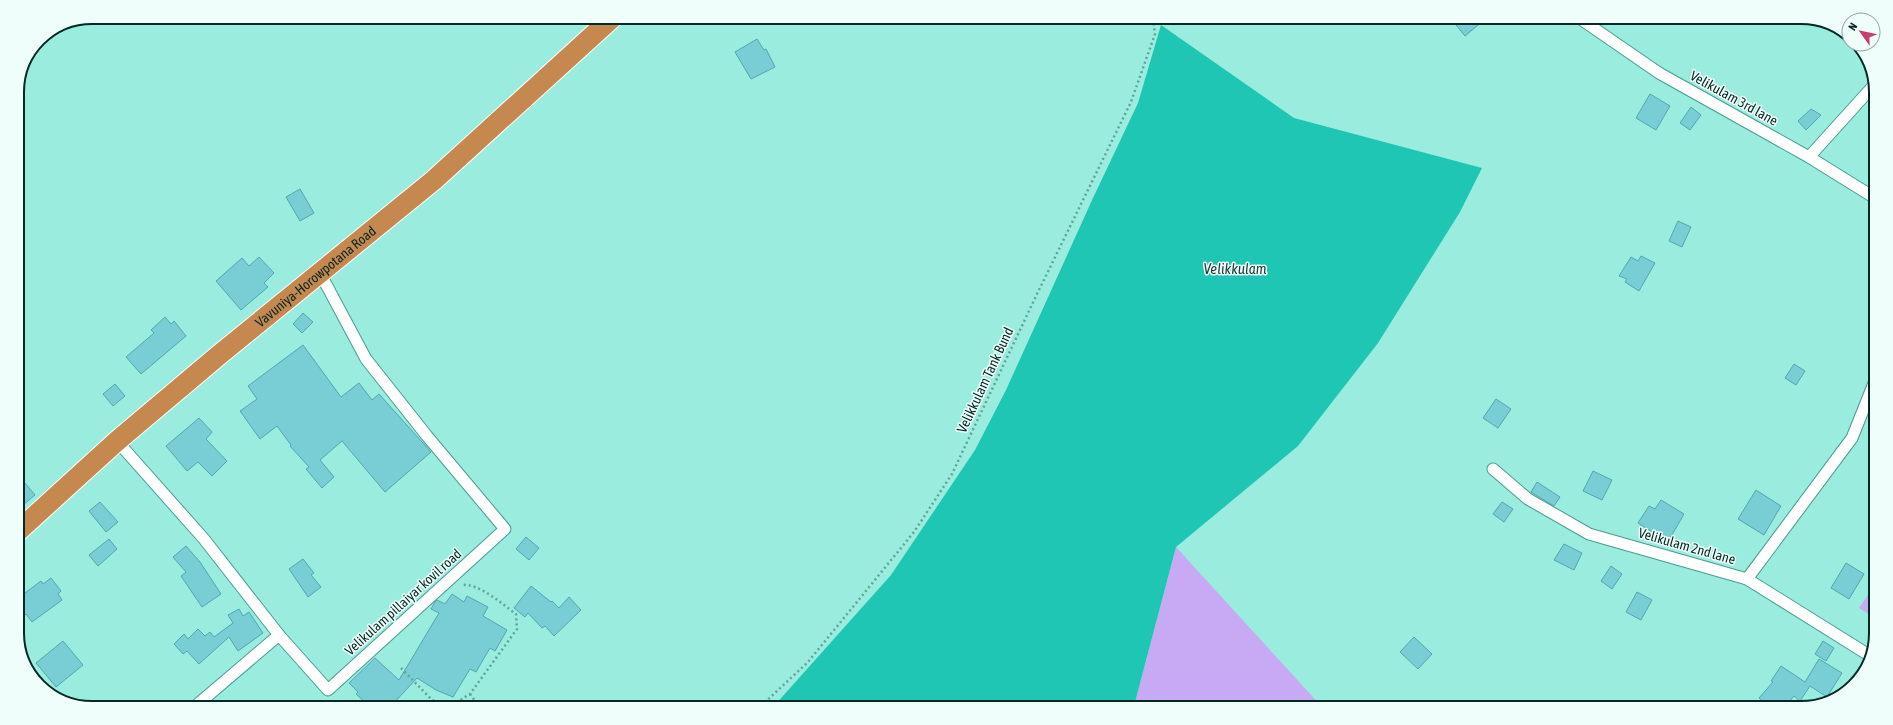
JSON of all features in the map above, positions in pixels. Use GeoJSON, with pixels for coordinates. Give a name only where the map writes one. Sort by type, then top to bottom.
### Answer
{"type":"FeatureCollection","features":[{"type":"Feature","properties":{"kind":"highway","name":"Vavuniya-Horowpotana Road"},"geometry":{"type":"LineString","coordinates":[[24,526],[117,441],[219,355],[434,180],[605,24]]}},
{"type":"Feature","properties":{"kind":"street","name":"Velikulam 3rd lane"},"geometry":{"type":"LineString","coordinates":[[1588,24],[1659,73],[1808,157],[1869,194]]}},
{"type":"Feature","properties":{"kind":"street"},"geometry":{"type":"LineString","coordinates":[[1808,157],[1869,91]]}},
{"type":"Feature","properties":{"kind":"street","name":"Velikulam pillaiyar kovil road"},"geometry":{"type":"LineString","coordinates":[[117,441],[204,539],[279,635],[328,690],[505,529],[427,436],[366,359],[320,273]]}},
{"type":"Feature","properties":{"kind":"street"},"geometry":{"type":"LineString","coordinates":[[1747,579],[1852,438],[1869,396]]}},
{"type":"Feature","properties":{"kind":"street","name":"Velikulam 2nd lane"},"geometry":{"type":"LineString","coordinates":[[1493,468],[1528,499],[1589,534],[1747,579],[1866,653]]}},
{"type":"Feature","properties":{"kind":"street"},"geometry":{"type":"LineString","coordinates":[[202,701],[279,635]]}},
{"type":"Feature","properties":{"kind":"path","name":"Velikkulam Tank Bund"},"geometry":{"type":"LineString","coordinates":[[766,701],[808,662],[914,532],[952,474],[1037,294],[1131,102],[1155,34],[1154,24]]}},
{"type":"Feature","properties":{"kind":"path"},"geometry":{"type":"LineString","coordinates":[[457,585],[469,584],[492,597],[516,614],[517,629],[470,694],[458,701]]}},
{"type":"Feature","properties":{"kind":"path"},"geometry":{"type":"LineString","coordinates":[[400,668],[432,700],[436,701]]}},
{"type":"Feature","properties":{"kind":"path"},"geometry":{"type":"LineString","coordinates":[[470,694],[475,701]]}},
{"type":"Feature","properties":{"kind":"shaded area"},"geometry":{"type":"Polygon","coordinates":[[[1176,547],[1317,701],[1135,701],[1176,547]]]}},
{"type":"Feature","properties":{"kind":"shaded area"},"geometry":{"type":"Polygon","coordinates":[[[1869,593],[1869,614],[1859,608],[1869,593]]]}},
{"type":"Feature","properties":{"kind":"water","name":"Velikkulam"},"geometry":{"type":"Polygon","coordinates":[[[1161,25],[1294,118],[1482,168],[1460,212],[1378,343],[1298,446],[1176,547],[1135,701],[778,701],[891,575],[975,450],[1006,390],[1138,103],[1161,25]]]}},
{"type":"Feature","properties":{"kind":"building"},"geometry":{"type":"Polygon","coordinates":[[[1455,24],[1479,24],[1465,36],[1455,24]]]}},
{"type":"Feature","properties":{"kind":"building"},"geometry":{"type":"Polygon","coordinates":[[[757,39],[764,50],[766,49],[775,67],[751,79],[735,52],[757,39]]]}},
{"type":"Feature","properties":{"kind":"building"},"geometry":{"type":"Polygon","coordinates":[[[1650,94],[1670,106],[1656,130],[1636,118],[1650,94]]]}},
{"type":"Feature","properties":{"kind":"building"},"geometry":{"type":"Polygon","coordinates":[[[1691,107],[1701,115],[1690,130],[1680,123],[1691,107]]]}},
{"type":"Feature","properties":{"kind":"building"},"geometry":{"type":"Polygon","coordinates":[[[1811,109],[1821,115],[1806,130],[1798,121],[1811,109]]]}},
{"type":"Feature","properties":{"kind":"building"},"geometry":{"type":"Polygon","coordinates":[[[300,189],[314,213],[300,221],[286,197],[300,189]]]}},
{"type":"Feature","properties":{"kind":"building"},"geometry":{"type":"Polygon","coordinates":[[[1678,221],[1691,227],[1682,247],[1669,241],[1678,221]]]}},
{"type":"Feature","properties":{"kind":"building"},"geometry":{"type":"Polygon","coordinates":[[[1641,256],[1655,263],[1639,291],[1625,282],[1627,279],[1619,276],[1631,257],[1638,261],[1641,256]]]}},
{"type":"Feature","properties":{"kind":"building"},"geometry":{"type":"Polygon","coordinates":[[[259,257],[274,273],[264,283],[268,287],[241,310],[216,281],[242,258],[249,266],[259,257]]]}},
{"type":"Feature","properties":{"kind":"building"},"geometry":{"type":"Polygon","coordinates":[[[303,313],[313,322],[302,333],[293,324],[303,313]]]}},
{"type":"Feature","properties":{"kind":"building"},"geometry":{"type":"Polygon","coordinates":[[[165,317],[171,324],[174,321],[186,336],[141,374],[126,357],[154,333],[151,330],[165,317]]]}},
{"type":"Feature","properties":{"kind":"building"},"geometry":{"type":"Polygon","coordinates":[[[303,345],[341,397],[359,383],[372,400],[379,394],[431,452],[385,492],[342,441],[320,460],[334,477],[322,488],[306,469],[309,467],[290,446],[291,445],[277,426],[260,439],[240,411],[257,399],[248,386],[303,345]]]}},
{"type":"Feature","properties":{"kind":"building"},"geometry":{"type":"Polygon","coordinates":[[[1794,364],[1805,371],[1796,385],[1785,378],[1794,364]]]}},
{"type":"Feature","properties":{"kind":"building"},"geometry":{"type":"Polygon","coordinates":[[[115,384],[125,396],[113,406],[103,394],[115,384]]]}},
{"type":"Feature","properties":{"kind":"building"},"geometry":{"type":"Polygon","coordinates":[[[1496,399],[1511,409],[1498,428],[1483,418],[1496,399]]]}},
{"type":"Feature","properties":{"kind":"building"},"geometry":{"type":"Polygon","coordinates":[[[199,418],[212,432],[206,439],[227,461],[212,476],[198,462],[187,471],[166,446],[199,418]]]}},
{"type":"Feature","properties":{"kind":"building"},"geometry":{"type":"Polygon","coordinates":[[[1593,471],[1612,480],[1602,500],[1583,491],[1593,471]]]}},
{"type":"Feature","properties":{"kind":"building"},"geometry":{"type":"Polygon","coordinates":[[[24,482],[35,495],[24,504],[24,482]]]}},
{"type":"Feature","properties":{"kind":"building"},"geometry":{"type":"Polygon","coordinates":[[[1537,482],[1560,497],[1554,506],[1531,492],[1537,482]]]}},
{"type":"Feature","properties":{"kind":"building"},"geometry":{"type":"Polygon","coordinates":[[[1756,490],[1781,506],[1764,535],[1738,519],[1756,490]]]}},
{"type":"Feature","properties":{"kind":"building"},"geometry":{"type":"Polygon","coordinates":[[[1661,500],[1684,514],[1668,542],[1638,523],[1649,506],[1655,509],[1661,500]]]}},
{"type":"Feature","properties":{"kind":"building"},"geometry":{"type":"Polygon","coordinates":[[[100,502],[118,522],[106,532],[89,511],[100,502]]]}},
{"type":"Feature","properties":{"kind":"building"},"geometry":{"type":"Polygon","coordinates":[[[1502,502],[1513,509],[1504,522],[1493,514],[1502,502]]]}},
{"type":"Feature","properties":{"kind":"building"},"geometry":{"type":"Polygon","coordinates":[[[526,537],[539,548],[529,560],[516,549],[526,537]]]}},
{"type":"Feature","properties":{"kind":"building"},"geometry":{"type":"Polygon","coordinates":[[[109,539],[117,549],[98,566],[89,555],[109,539]]]}},
{"type":"Feature","properties":{"kind":"building"},"geometry":{"type":"Polygon","coordinates":[[[1564,544],[1582,553],[1574,570],[1554,560],[1564,544]]]}},
{"type":"Feature","properties":{"kind":"building"},"geometry":{"type":"Polygon","coordinates":[[[186,546],[200,562],[221,594],[202,607],[181,576],[186,572],[173,557],[186,546]]]}},
{"type":"Feature","properties":{"kind":"building"},"geometry":{"type":"Polygon","coordinates":[[[303,559],[314,573],[311,575],[321,587],[308,597],[289,569],[303,559]]]}},
{"type":"Feature","properties":{"kind":"building"},"geometry":{"type":"Polygon","coordinates":[[[1846,563],[1864,574],[1849,599],[1831,588],[1846,563]]]}},
{"type":"Feature","properties":{"kind":"building"},"geometry":{"type":"Polygon","coordinates":[[[1611,566],[1622,574],[1612,589],[1601,581],[1611,566]]]}},
{"type":"Feature","properties":{"kind":"building"},"geometry":{"type":"Polygon","coordinates":[[[51,578],[61,591],[58,594],[62,600],[32,622],[26,614],[24,616],[24,594],[41,581],[43,584],[51,578]]]}},
{"type":"Feature","properties":{"kind":"building"},"geometry":{"type":"Polygon","coordinates":[[[531,586],[559,608],[569,597],[581,610],[554,636],[545,626],[542,628],[528,613],[525,617],[514,608],[531,586]]]}},
{"type":"Feature","properties":{"kind":"building"},"geometry":{"type":"Polygon","coordinates":[[[1637,592],[1652,600],[1641,620],[1626,612],[1637,592]]]}},
{"type":"Feature","properties":{"kind":"building"},"geometry":{"type":"Polygon","coordinates":[[[452,594],[464,602],[467,596],[488,607],[483,616],[507,630],[495,651],[490,648],[476,672],[470,669],[453,697],[436,690],[417,678],[396,701],[364,701],[356,694],[358,692],[349,683],[375,658],[399,680],[439,613],[431,609],[435,602],[437,600],[445,604],[452,594]]]}},
{"type":"Feature","properties":{"kind":"building"},"geometry":{"type":"Polygon","coordinates":[[[239,609],[243,616],[249,612],[263,633],[238,651],[229,637],[199,664],[187,651],[183,654],[174,644],[184,634],[188,639],[198,629],[205,636],[210,632],[214,637],[233,623],[228,615],[239,609]]]}},
{"type":"Feature","properties":{"kind":"building"},"geometry":{"type":"Polygon","coordinates":[[[1414,637],[1432,654],[1418,669],[1400,652],[1414,637]]]}},
{"type":"Feature","properties":{"kind":"building"},"geometry":{"type":"Polygon","coordinates":[[[63,641],[83,665],[56,687],[36,663],[63,641]]]}},
{"type":"Feature","properties":{"kind":"building"},"geometry":{"type":"Polygon","coordinates":[[[1823,641],[1834,648],[1826,661],[1815,654],[1823,641]]]}},
{"type":"Feature","properties":{"kind":"building"},"geometry":{"type":"Polygon","coordinates":[[[1819,659],[1842,673],[1826,696],[1810,686],[1800,701],[1794,696],[1790,701],[1763,701],[1759,698],[1773,682],[1771,681],[1781,666],[1805,682],[1819,659]]]}}]}
